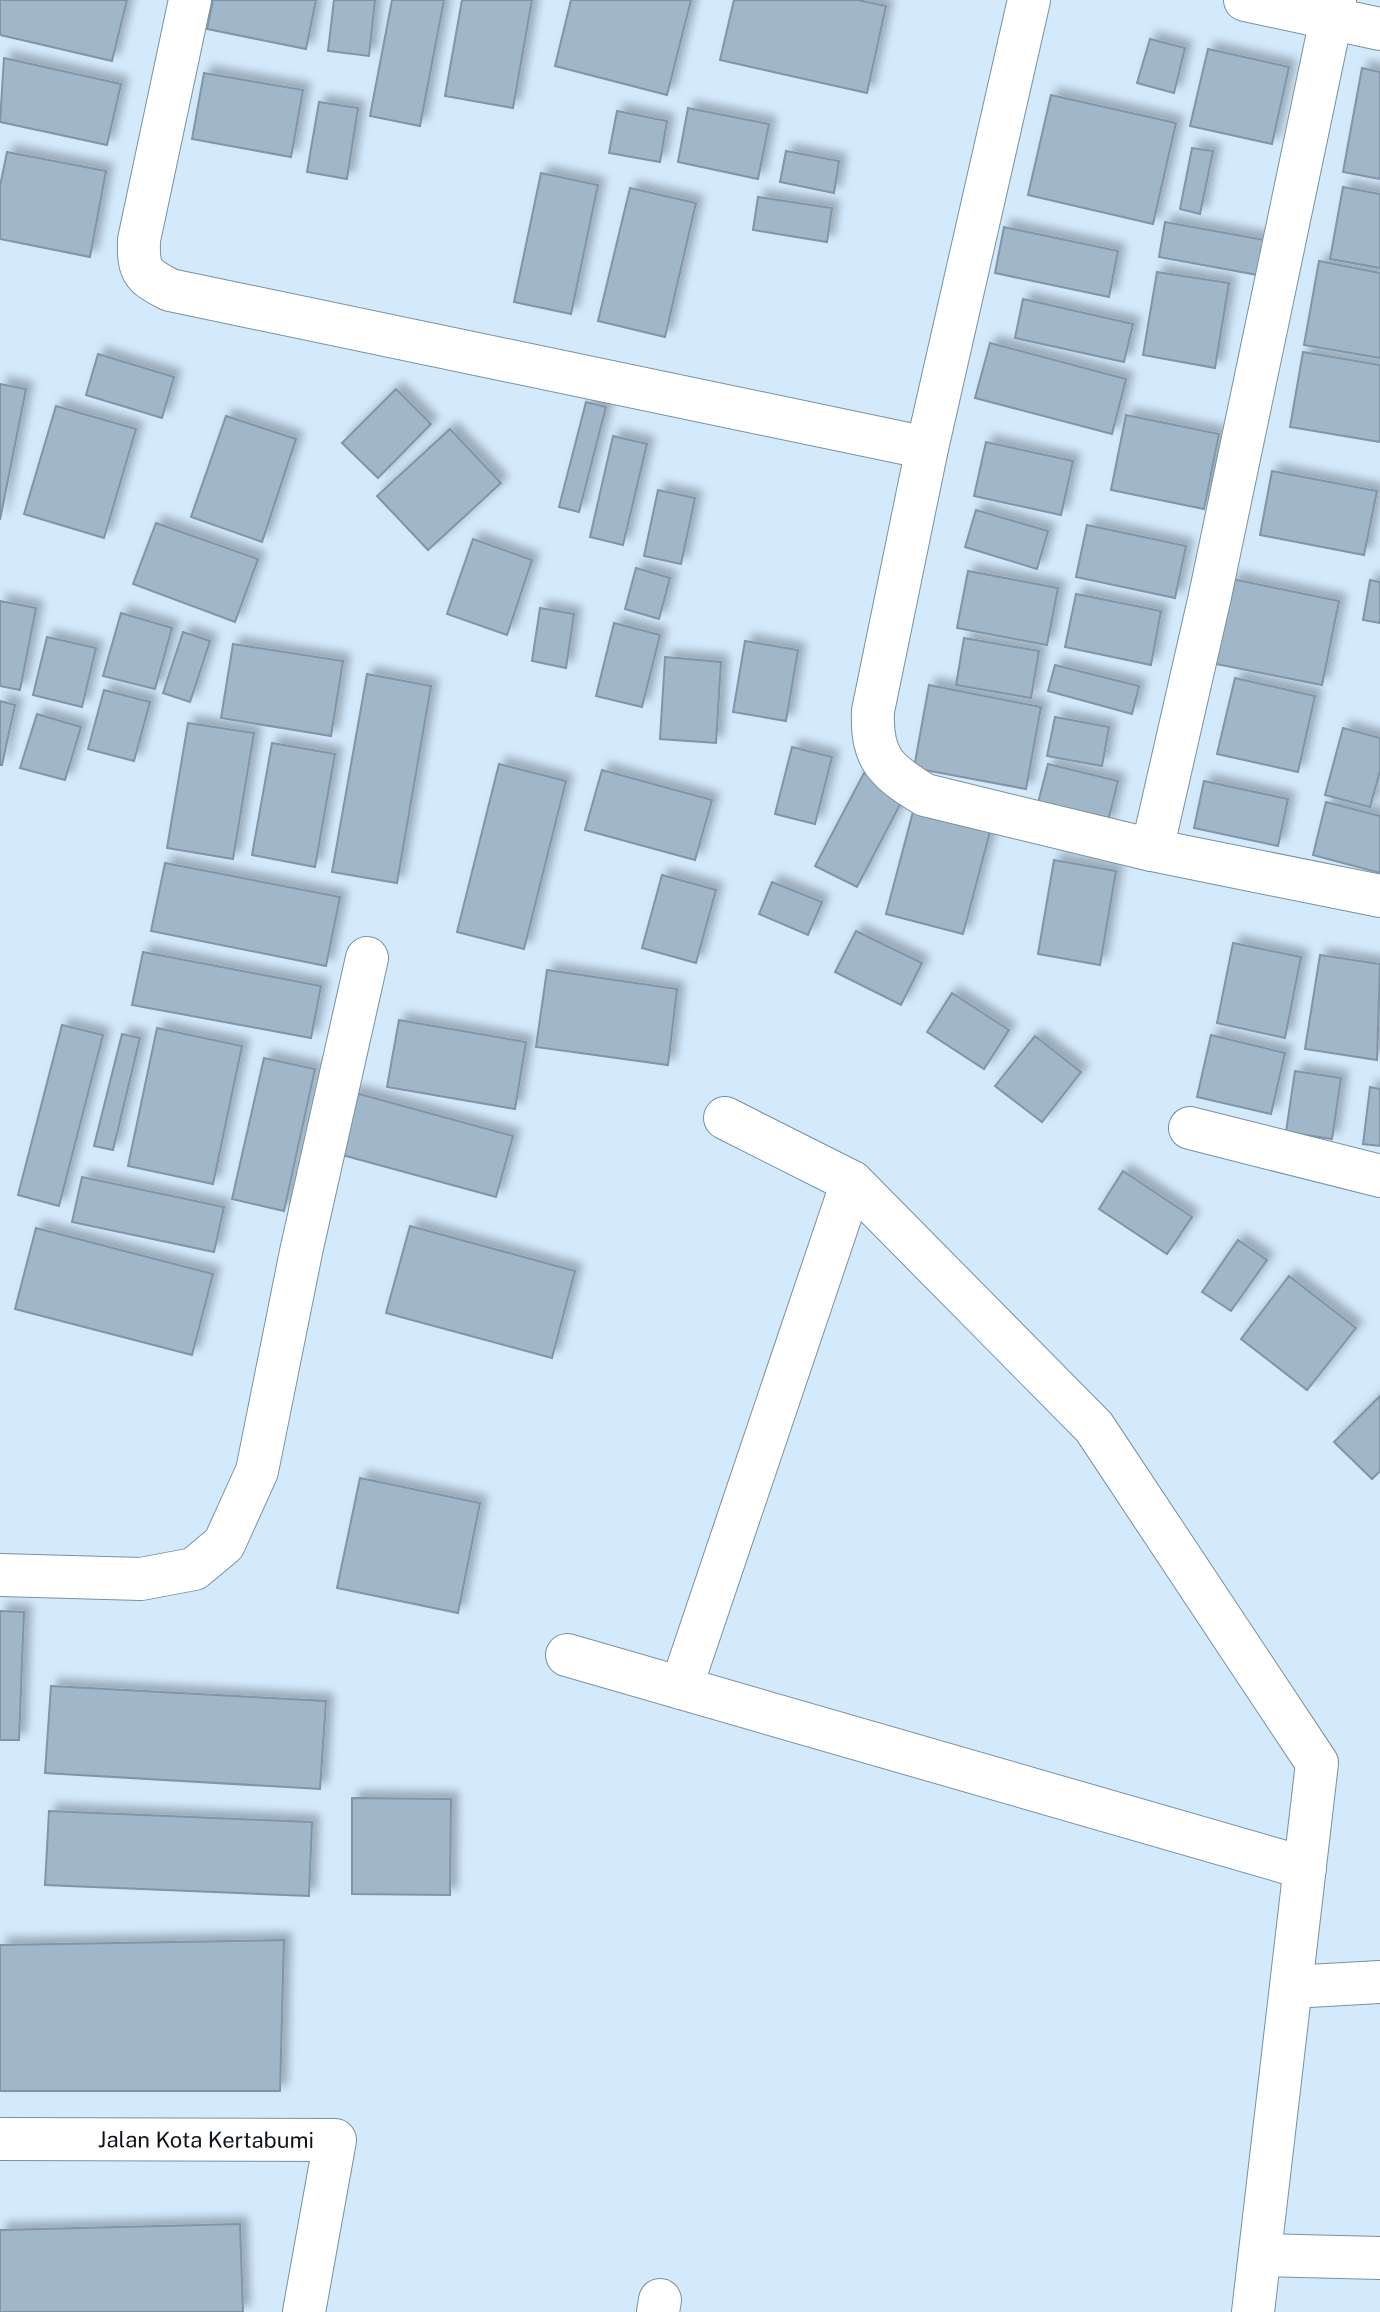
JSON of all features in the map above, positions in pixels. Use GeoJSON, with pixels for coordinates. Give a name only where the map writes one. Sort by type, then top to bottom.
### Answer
{"type":"FeatureCollection","features":[{"type":"Feature","properties":{"kind":"street"},"geometry":{"type":"LineString","coordinates":[[190,0],[139,240],[139,265],[149,279],[170,290],[927,448]]}},
{"type":"Feature","properties":{"kind":"street"},"geometry":{"type":"LineString","coordinates":[[1029,0],[927,448],[873,711],[872,739],[881,761],[897,778],[925,795],[1152,850],[1380,896]]}},
{"type":"Feature","properties":{"kind":"street"},"geometry":{"type":"LineString","coordinates":[[1245,0],[1332,9],[1380,29]]}},
{"type":"Feature","properties":{"kind":"street"},"geometry":{"type":"LineString","coordinates":[[1152,850],[1210,596],[1332,9]]}},
{"type":"Feature","properties":{"kind":"street"},"geometry":{"type":"LineString","coordinates":[[0,1575],[141,1579],[194,1569],[224,1544],[257,1471],[301,1252],[367,958]]}},
{"type":"Feature","properties":{"kind":"street"},"geometry":{"type":"LineString","coordinates":[[725,1118],[852,1182],[1094,1427],[1317,1763],[1253,2312]]}},
{"type":"Feature","properties":{"kind":"street"},"geometry":{"type":"LineString","coordinates":[[1190,1128],[1380,1176]]}},
{"type":"Feature","properties":{"kind":"street"},"geometry":{"type":"LineString","coordinates":[[681,1688],[852,1182]]}},
{"type":"Feature","properties":{"kind":"street"},"geometry":{"type":"LineString","coordinates":[[567,1655],[1305,1868]]}},
{"type":"Feature","properties":{"kind":"street"},"geometry":{"type":"LineString","coordinates":[[1291,1987],[1380,1982]]}},
{"type":"Feature","properties":{"kind":"street","name":"Jalan Kota Kertabumi"},"geometry":{"type":"LineString","coordinates":[[0,2139],[335,2140],[304,2312]]}},
{"type":"Feature","properties":{"kind":"street"},"geometry":{"type":"LineString","coordinates":[[1260,2255],[1380,2258]]}},
{"type":"Feature","properties":{"kind":"building"},"geometry":{"type":"Polygon","coordinates":[[[0,0],[127,0],[112,61],[0,35],[0,0]]]}},
{"type":"Feature","properties":{"kind":"building"},"geometry":{"type":"Polygon","coordinates":[[[213,0],[316,0],[306,49],[207,29],[213,0]]]}},
{"type":"Feature","properties":{"kind":"building"},"geometry":{"type":"Polygon","coordinates":[[[334,0],[375,0],[369,56],[328,51],[334,0]]]}},
{"type":"Feature","properties":{"kind":"building"},"geometry":{"type":"Polygon","coordinates":[[[392,0],[444,0],[420,126],[370,116],[392,0]]]}},
{"type":"Feature","properties":{"kind":"building"},"geometry":{"type":"Polygon","coordinates":[[[462,0],[532,0],[513,108],[445,96],[462,0]]]}},
{"type":"Feature","properties":{"kind":"building"},"geometry":{"type":"Polygon","coordinates":[[[571,0],[691,0],[667,95],[555,66],[571,0]]]}},
{"type":"Feature","properties":{"kind":"building"},"geometry":{"type":"Polygon","coordinates":[[[734,0],[858,0],[886,6],[867,93],[720,60],[734,0]]]}},
{"type":"Feature","properties":{"kind":"building"},"geometry":{"type":"Polygon","coordinates":[[[1150,39],[1185,48],[1174,93],[1137,83],[1150,39]]]}},
{"type":"Feature","properties":{"kind":"building"},"geometry":{"type":"Polygon","coordinates":[[[1208,49],[1289,67],[1272,144],[1190,126],[1208,49]]]}},
{"type":"Feature","properties":{"kind":"building"},"geometry":{"type":"Polygon","coordinates":[[[4,58],[121,84],[107,145],[0,122],[4,58]]]}},
{"type":"Feature","properties":{"kind":"building"},"geometry":{"type":"Polygon","coordinates":[[[1362,68],[1380,72],[1380,179],[1343,172],[1362,68]]]}},
{"type":"Feature","properties":{"kind":"building"},"geometry":{"type":"Polygon","coordinates":[[[204,73],[303,90],[291,157],[192,139],[204,73]]]}},
{"type":"Feature","properties":{"kind":"building"},"geometry":{"type":"Polygon","coordinates":[[[1051,95],[1176,123],[1153,224],[1028,195],[1051,95]]]}},
{"type":"Feature","properties":{"kind":"building"},"geometry":{"type":"Polygon","coordinates":[[[319,102],[358,108],[347,179],[307,172],[319,102]]]}},
{"type":"Feature","properties":{"kind":"building"},"geometry":{"type":"Polygon","coordinates":[[[688,108],[769,124],[758,179],[678,162],[688,108]]]}},
{"type":"Feature","properties":{"kind":"building"},"geometry":{"type":"Polygon","coordinates":[[[617,111],[667,121],[660,162],[609,153],[617,111]]]}},
{"type":"Feature","properties":{"kind":"building"},"geometry":{"type":"Polygon","coordinates":[[[1192,148],[1213,151],[1200,214],[1180,209],[1192,148]]]}},
{"type":"Feature","properties":{"kind":"building"},"geometry":{"type":"Polygon","coordinates":[[[786,151],[839,161],[834,193],[780,182],[786,151]]]}},
{"type":"Feature","properties":{"kind":"building"},"geometry":{"type":"Polygon","coordinates":[[[7,152],[106,171],[90,257],[0,239],[0,186],[7,152]]]}},
{"type":"Feature","properties":{"kind":"building"},"geometry":{"type":"Polygon","coordinates":[[[541,173],[598,185],[571,314],[514,302],[541,173]]]}},
{"type":"Feature","properties":{"kind":"building"},"geometry":{"type":"Polygon","coordinates":[[[1343,187],[1380,194],[1380,268],[1330,259],[1343,187]]]}},
{"type":"Feature","properties":{"kind":"building"},"geometry":{"type":"Polygon","coordinates":[[[630,188],[696,203],[665,337],[598,321],[630,188]]]}},
{"type":"Feature","properties":{"kind":"building"},"geometry":{"type":"Polygon","coordinates":[[[758,197],[832,208],[827,242],[753,230],[758,197]]]}},
{"type":"Feature","properties":{"kind":"building"},"geometry":{"type":"Polygon","coordinates":[[[1165,222],[1270,241],[1263,276],[1159,257],[1165,222]]]}},
{"type":"Feature","properties":{"kind":"building"},"geometry":{"type":"Polygon","coordinates":[[[1004,227],[1118,251],[1109,297],[995,273],[1004,227]]]}},
{"type":"Feature","properties":{"kind":"building"},"geometry":{"type":"Polygon","coordinates":[[[1319,261],[1380,273],[1380,358],[1304,345],[1319,261]]]}},
{"type":"Feature","properties":{"kind":"building"},"geometry":{"type":"Polygon","coordinates":[[[1157,272],[1229,283],[1215,368],[1143,355],[1157,272]]]}},
{"type":"Feature","properties":{"kind":"building"},"geometry":{"type":"Polygon","coordinates":[[[1023,299],[1133,324],[1124,362],[1015,338],[1023,299]]]}},
{"type":"Feature","properties":{"kind":"building"},"geometry":{"type":"Polygon","coordinates":[[[990,343],[1126,379],[1112,434],[975,398],[990,343]]]}},
{"type":"Feature","properties":{"kind":"building"},"geometry":{"type":"Polygon","coordinates":[[[1303,352],[1380,365],[1380,442],[1290,427],[1303,352]]]}},
{"type":"Feature","properties":{"kind":"building"},"geometry":{"type":"Polygon","coordinates":[[[98,354],[174,377],[162,418],[86,395],[98,354]]]}},
{"type":"Feature","properties":{"kind":"building"},"geometry":{"type":"Polygon","coordinates":[[[0,384],[26,389],[0,520],[0,384]]]}},
{"type":"Feature","properties":{"kind":"building"},"geometry":{"type":"Polygon","coordinates":[[[396,389],[431,424],[378,478],[342,443],[396,389]]]}},
{"type":"Feature","properties":{"kind":"building"},"geometry":{"type":"Polygon","coordinates":[[[586,402],[606,407],[579,512],[559,507],[586,402]]]}},
{"type":"Feature","properties":{"kind":"building"},"geometry":{"type":"Polygon","coordinates":[[[56,406],[136,429],[104,538],[24,514],[56,406]]]}},
{"type":"Feature","properties":{"kind":"building"},"geometry":{"type":"Polygon","coordinates":[[[1126,415],[1219,434],[1204,509],[1111,490],[1126,415]]]}},
{"type":"Feature","properties":{"kind":"building"},"geometry":{"type":"Polygon","coordinates":[[[226,416],[296,439],[262,542],[191,517],[226,416]]]}},
{"type":"Feature","properties":{"kind":"building"},"geometry":{"type":"Polygon","coordinates":[[[450,429],[501,483],[428,550],[377,496],[450,429]]]}},
{"type":"Feature","properties":{"kind":"building"},"geometry":{"type":"Polygon","coordinates":[[[613,436],[647,444],[623,545],[590,537],[613,436]]]}},
{"type":"Feature","properties":{"kind":"building"},"geometry":{"type":"Polygon","coordinates":[[[986,442],[1073,461],[1061,515],[974,496],[986,442]]]}},
{"type":"Feature","properties":{"kind":"building"},"geometry":{"type":"Polygon","coordinates":[[[1272,471],[1377,491],[1364,555],[1260,535],[1272,471]]]}},
{"type":"Feature","properties":{"kind":"building"},"geometry":{"type":"Polygon","coordinates":[[[658,490],[695,498],[681,564],[644,556],[658,490]]]}},
{"type":"Feature","properties":{"kind":"building"},"geometry":{"type":"Polygon","coordinates":[[[976,510],[1048,531],[1037,569],[965,547],[976,510]]]}},
{"type":"Feature","properties":{"kind":"building"},"geometry":{"type":"Polygon","coordinates":[[[156,523],[258,559],[235,622],[133,584],[156,523]]]}},
{"type":"Feature","properties":{"kind":"building"},"geometry":{"type":"Polygon","coordinates":[[[1087,525],[1186,546],[1175,598],[1076,577],[1087,525]]]}},
{"type":"Feature","properties":{"kind":"building"},"geometry":{"type":"Polygon","coordinates":[[[473,539],[532,560],[507,635],[447,614],[473,539]]]}},
{"type":"Feature","properties":{"kind":"building"},"geometry":{"type":"Polygon","coordinates":[[[636,568],[670,578],[659,619],[625,609],[636,568]]]}},
{"type":"Feature","properties":{"kind":"building"},"geometry":{"type":"Polygon","coordinates":[[[968,571],[1058,588],[1047,645],[957,628],[968,571]]]}},
{"type":"Feature","properties":{"kind":"building"},"geometry":{"type":"Polygon","coordinates":[[[1232,579],[1339,601],[1322,685],[1216,664],[1232,579]]]}},
{"type":"Feature","properties":{"kind":"building"},"geometry":{"type":"Polygon","coordinates":[[[1370,580],[1380,582],[1380,623],[1363,620],[1370,580]]]}},
{"type":"Feature","properties":{"kind":"building"},"geometry":{"type":"Polygon","coordinates":[[[1076,594],[1161,611],[1151,665],[1065,647],[1076,594]]]}},
{"type":"Feature","properties":{"kind":"building"},"geometry":{"type":"Polygon","coordinates":[[[0,601],[36,608],[20,690],[0,686],[0,601]]]}},
{"type":"Feature","properties":{"kind":"building"},"geometry":{"type":"Polygon","coordinates":[[[540,608],[574,614],[566,668],[532,661],[540,608]]]}},
{"type":"Feature","properties":{"kind":"building"},"geometry":{"type":"Polygon","coordinates":[[[121,613],[172,628],[155,689],[103,676],[121,613]]]}},
{"type":"Feature","properties":{"kind":"building"},"geometry":{"type":"Polygon","coordinates":[[[614,623],[660,635],[642,707],[596,696],[614,623]]]}},
{"type":"Feature","properties":{"kind":"building"},"geometry":{"type":"Polygon","coordinates":[[[183,632],[210,641],[190,702],[163,693],[183,632]]]}},
{"type":"Feature","properties":{"kind":"building"},"geometry":{"type":"Polygon","coordinates":[[[47,637],[96,648],[82,707],[33,695],[47,637]]]}},
{"type":"Feature","properties":{"kind":"building"},"geometry":{"type":"Polygon","coordinates":[[[964,638],[1039,651],[1031,698],[956,685],[964,638]]]}},
{"type":"Feature","properties":{"kind":"building"},"geometry":{"type":"Polygon","coordinates":[[[745,641],[798,650],[786,721],[733,712],[745,641]]]}},
{"type":"Feature","properties":{"kind":"building"},"geometry":{"type":"Polygon","coordinates":[[[233,644],[343,661],[331,736],[221,718],[233,644]]]}},
{"type":"Feature","properties":{"kind":"building"},"geometry":{"type":"Polygon","coordinates":[[[665,657],[721,662],[716,743],[660,739],[665,657]]]}},
{"type":"Feature","properties":{"kind":"building"},"geometry":{"type":"Polygon","coordinates":[[[1055,665],[1139,686],[1132,714],[1048,691],[1055,665]]]}},
{"type":"Feature","properties":{"kind":"building"},"geometry":{"type":"Polygon","coordinates":[[[367,674],[431,686],[397,883],[332,872],[367,674]]]}},
{"type":"Feature","properties":{"kind":"building"},"geometry":{"type":"Polygon","coordinates":[[[1235,678],[1315,696],[1298,772],[1217,754],[1235,678]]]}},
{"type":"Feature","properties":{"kind":"building"},"geometry":{"type":"Polygon","coordinates":[[[929,685],[1041,707],[1026,789],[914,768],[929,685]]]}},
{"type":"Feature","properties":{"kind":"building"},"geometry":{"type":"Polygon","coordinates":[[[104,690],[150,702],[134,761],[88,749],[104,690]]]}},
{"type":"Feature","properties":{"kind":"building"},"geometry":{"type":"Polygon","coordinates":[[[0,701],[15,705],[2,765],[0,765],[0,701]]]}},
{"type":"Feature","properties":{"kind":"building"},"geometry":{"type":"Polygon","coordinates":[[[37,714],[81,727],[65,780],[20,768],[37,714]]]}},
{"type":"Feature","properties":{"kind":"building"},"geometry":{"type":"Polygon","coordinates":[[[1055,717],[1109,727],[1102,766],[1047,756],[1055,717]]]}},
{"type":"Feature","properties":{"kind":"building"},"geometry":{"type":"Polygon","coordinates":[[[188,723],[254,733],[233,859],[167,848],[188,723]]]}},
{"type":"Feature","properties":{"kind":"building"},"geometry":{"type":"Polygon","coordinates":[[[1343,728],[1380,738],[1380,771],[1370,807],[1325,795],[1343,728]]]}},
{"type":"Feature","properties":{"kind":"building"},"geometry":{"type":"Polygon","coordinates":[[[272,743],[335,754],[315,867],[252,855],[272,743]]]}},
{"type":"Feature","properties":{"kind":"building"},"geometry":{"type":"Polygon","coordinates":[[[792,747],[832,757],[815,824],[775,814],[792,747]]]}},
{"type":"Feature","properties":{"kind":"building"},"geometry":{"type":"Polygon","coordinates":[[[499,764],[566,781],[524,949],[457,932],[499,764]]]}},
{"type":"Feature","properties":{"kind":"building"},"geometry":{"type":"Polygon","coordinates":[[[1048,764],[1118,781],[1107,825],[1037,807],[1048,764]]]}},
{"type":"Feature","properties":{"kind":"building"},"geometry":{"type":"Polygon","coordinates":[[[602,770],[712,800],[695,860],[585,830],[602,770]]]}},
{"type":"Feature","properties":{"kind":"building"},"geometry":{"type":"Polygon","coordinates":[[[864,773],[905,795],[857,887],[815,866],[864,773]]]}},
{"type":"Feature","properties":{"kind":"building"},"geometry":{"type":"Polygon","coordinates":[[[1204,781],[1288,799],[1278,846],[1194,828],[1204,781]]]}},
{"type":"Feature","properties":{"kind":"building"},"geometry":{"type":"Polygon","coordinates":[[[1326,802],[1380,816],[1380,873],[1313,855],[1326,802]]]}},
{"type":"Feature","properties":{"kind":"building"},"geometry":{"type":"Polygon","coordinates":[[[914,808],[991,828],[963,934],[886,914],[914,808]]]}},
{"type":"Feature","properties":{"kind":"building"},"geometry":{"type":"Polygon","coordinates":[[[1054,860],[1116,871],[1100,965],[1038,954],[1054,860]]]}},
{"type":"Feature","properties":{"kind":"building"},"geometry":{"type":"Polygon","coordinates":[[[165,863],[340,897],[326,966],[151,931],[165,863]]]}},
{"type":"Feature","properties":{"kind":"building"},"geometry":{"type":"Polygon","coordinates":[[[662,875],[716,890],[696,963],[642,948],[662,875]]]}},
{"type":"Feature","properties":{"kind":"building"},"geometry":{"type":"Polygon","coordinates":[[[772,882],[822,902],[808,935],[759,914],[772,882]]]}},
{"type":"Feature","properties":{"kind":"building"},"geometry":{"type":"Polygon","coordinates":[[[856,931],[922,963],[901,1005],[835,972],[856,931]]]}},
{"type":"Feature","properties":{"kind":"building"},"geometry":{"type":"Polygon","coordinates":[[[1233,943],[1301,957],[1285,1038],[1217,1023],[1233,943]]]}},
{"type":"Feature","properties":{"kind":"building"},"geometry":{"type":"Polygon","coordinates":[[[143,952],[321,986],[311,1038],[132,1005],[143,952]]]}},
{"type":"Feature","properties":{"kind":"building"},"geometry":{"type":"Polygon","coordinates":[[[1320,955],[1380,964],[1377,1060],[1305,1049],[1320,955]]]}},
{"type":"Feature","properties":{"kind":"building"},"geometry":{"type":"Polygon","coordinates":[[[547,970],[677,989],[668,1065],[536,1047],[547,970]]]}},
{"type":"Feature","properties":{"kind":"building"},"geometry":{"type":"Polygon","coordinates":[[[952,993],[1009,1030],[984,1069],[927,1032],[952,993]]]}},
{"type":"Feature","properties":{"kind":"building"},"geometry":{"type":"Polygon","coordinates":[[[399,1020],[526,1042],[515,1109],[387,1087],[399,1020]]]}},
{"type":"Feature","properties":{"kind":"building"},"geometry":{"type":"Polygon","coordinates":[[[62,1025],[103,1035],[59,1206],[18,1195],[62,1025]]]}},
{"type":"Feature","properties":{"kind":"building"},"geometry":{"type":"Polygon","coordinates":[[[157,1028],[242,1046],[213,1184],[128,1166],[157,1028]]]}},
{"type":"Feature","properties":{"kind":"building"},"geometry":{"type":"Polygon","coordinates":[[[122,1034],[140,1038],[113,1150],[94,1146],[122,1034]]]}},
{"type":"Feature","properties":{"kind":"building"},"geometry":{"type":"Polygon","coordinates":[[[1211,1035],[1285,1053],[1271,1114],[1197,1097],[1211,1035]]]}},
{"type":"Feature","properties":{"kind":"building"},"geometry":{"type":"Polygon","coordinates":[[[1035,1036],[1081,1072],[1042,1122],[995,1086],[1035,1036]]]}},
{"type":"Feature","properties":{"kind":"building"},"geometry":{"type":"Polygon","coordinates":[[[264,1058],[315,1069],[284,1211],[232,1199],[264,1058]]]}},
{"type":"Feature","properties":{"kind":"building"},"geometry":{"type":"Polygon","coordinates":[[[1295,1071],[1341,1078],[1332,1139],[1286,1132],[1295,1071]]]}},
{"type":"Feature","properties":{"kind":"building"},"geometry":{"type":"Polygon","coordinates":[[[1370,1087],[1380,1089],[1380,1146],[1363,1144],[1370,1087]]]}},
{"type":"Feature","properties":{"kind":"building"},"geometry":{"type":"Polygon","coordinates":[[[352,1092],[513,1136],[496,1197],[335,1153],[352,1092]]]}},
{"type":"Feature","properties":{"kind":"building"},"geometry":{"type":"Polygon","coordinates":[[[1123,1171],[1192,1217],[1167,1254],[1099,1209],[1123,1171]]]}},
{"type":"Feature","properties":{"kind":"building"},"geometry":{"type":"Polygon","coordinates":[[[82,1177],[224,1207],[214,1252],[72,1222],[82,1177]]]}},
{"type":"Feature","properties":{"kind":"building"},"geometry":{"type":"Polygon","coordinates":[[[410,1226],[575,1271],[552,1358],[386,1313],[410,1226]]]}},
{"type":"Feature","properties":{"kind":"building"},"geometry":{"type":"Polygon","coordinates":[[[36,1228],[213,1274],[192,1355],[15,1309],[36,1228]]]}},
{"type":"Feature","properties":{"kind":"building"},"geometry":{"type":"Polygon","coordinates":[[[1238,1240],[1267,1260],[1231,1311],[1202,1292],[1238,1240]]]}},
{"type":"Feature","properties":{"kind":"building"},"geometry":{"type":"Polygon","coordinates":[[[1289,1276],[1356,1328],[1307,1390],[1241,1339],[1289,1276]]]}},
{"type":"Feature","properties":{"kind":"building"},"geometry":{"type":"Polygon","coordinates":[[[1380,1396],[1380,1471],[1372,1479],[1334,1442],[1380,1396]]]}},
{"type":"Feature","properties":{"kind":"building"},"geometry":{"type":"Polygon","coordinates":[[[360,1478],[480,1503],[458,1613],[337,1588],[360,1478]]]}},
{"type":"Feature","properties":{"kind":"building"},"geometry":{"type":"Polygon","coordinates":[[[0,1611],[24,1612],[19,1740],[0,1740],[0,1611]]]}},
{"type":"Feature","properties":{"kind":"building"},"geometry":{"type":"Polygon","coordinates":[[[51,1686],[326,1701],[320,1789],[45,1773],[51,1686]]]}},
{"type":"Feature","properties":{"kind":"building"},"geometry":{"type":"Polygon","coordinates":[[[352,1798],[451,1799],[450,1895],[352,1894],[352,1798]]]}},
{"type":"Feature","properties":{"kind":"building"},"geometry":{"type":"Polygon","coordinates":[[[49,1811],[312,1822],[309,1896],[45,1885],[49,1811]]]}},
{"type":"Feature","properties":{"kind":"building"},"geometry":{"type":"Polygon","coordinates":[[[284,1940],[280,2091],[0,2091],[0,1945],[284,1940]]]}},
{"type":"Feature","properties":{"kind":"building"},"geometry":{"type":"Polygon","coordinates":[[[240,2224],[243,2312],[0,2312],[0,2230],[240,2224]]]}}]}
